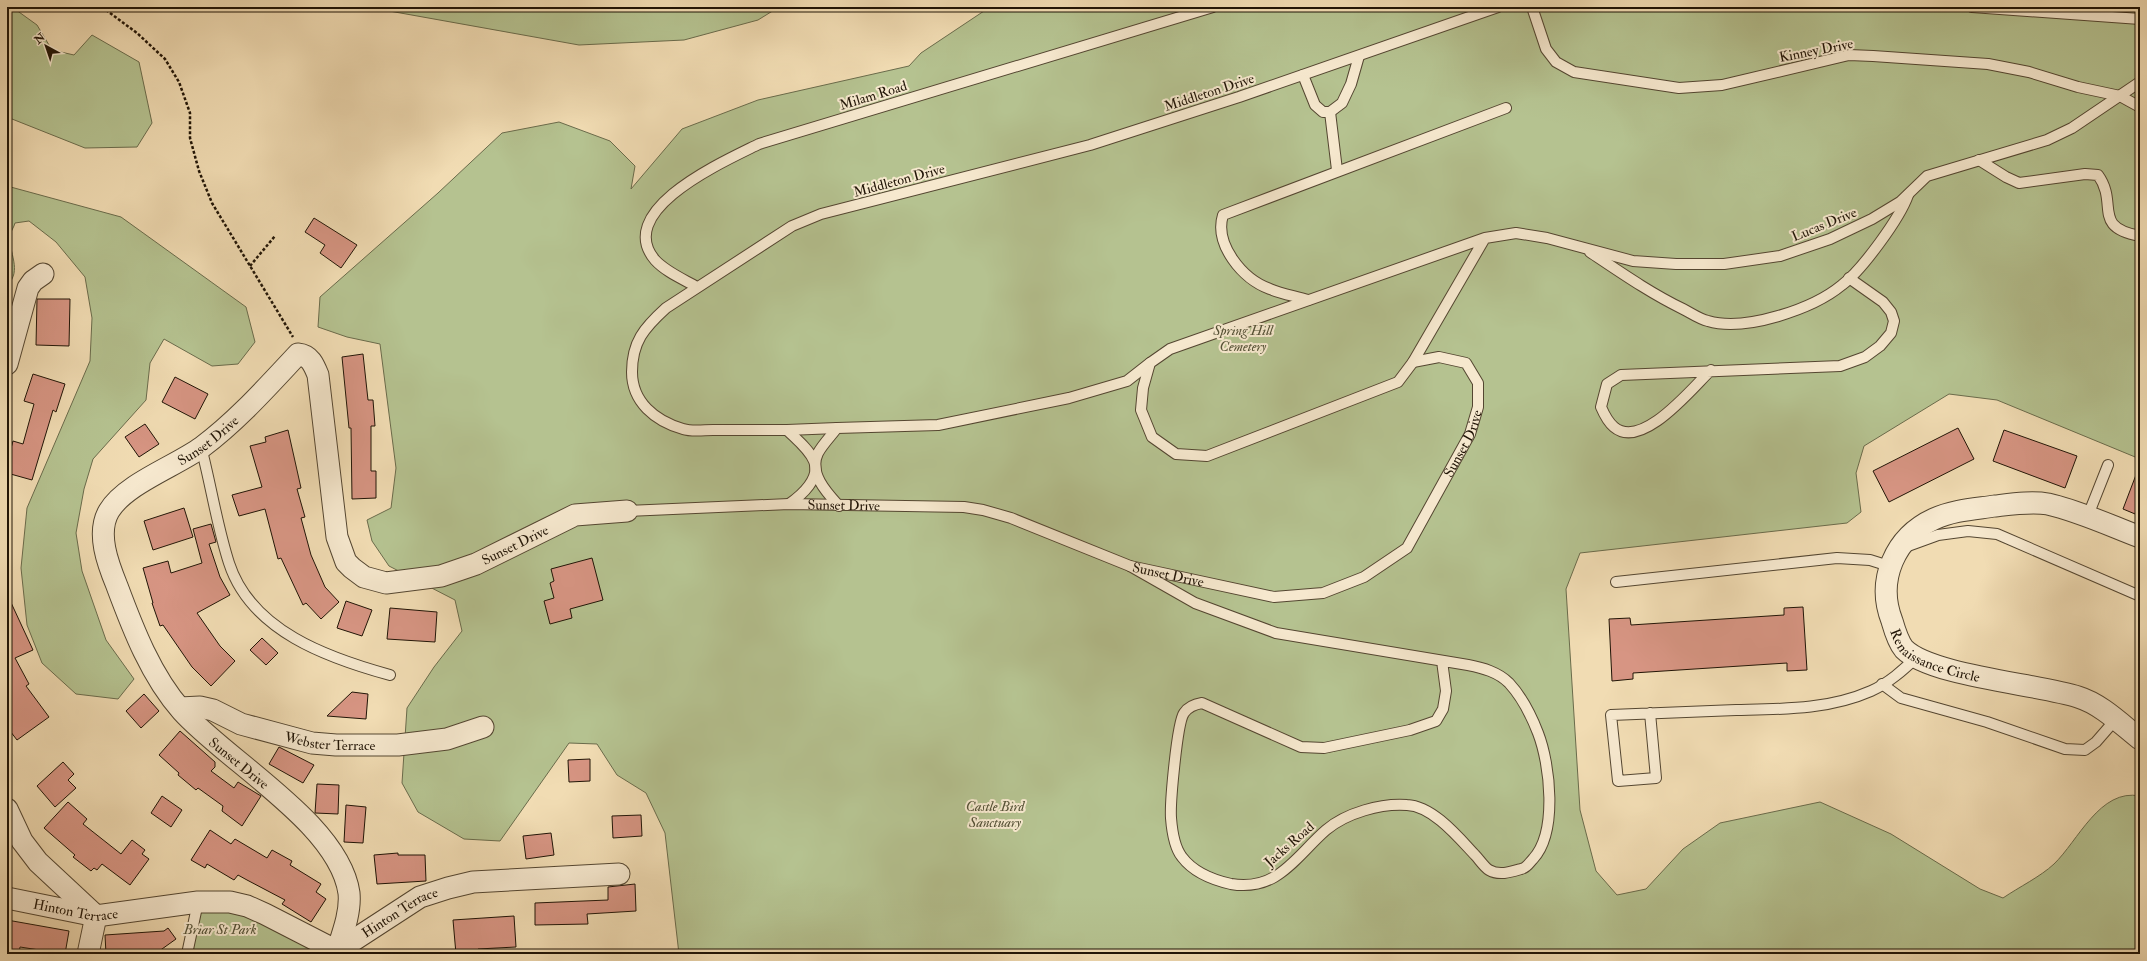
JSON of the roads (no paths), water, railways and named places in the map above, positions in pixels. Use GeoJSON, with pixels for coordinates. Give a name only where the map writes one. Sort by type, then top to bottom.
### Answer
{"type":"FeatureCollection","features":[{"type":"Feature","properties":{"kind":"street"},"geometry":{"type":"LineString","coordinates":[[7,364],[28,288],[33,281],[43,274]]}},
{"type":"Feature","properties":{"kind":"street","name":"Sunset Drive"},"geometry":{"type":"LineString","coordinates":[[337,952],[346,922],[349,896],[346,876],[333,853],[296,810],[203,734],[180,708],[135,636],[112,573],[104,540],[104,523],[110,510],[125,493],[201,447],[253,401],[298,354],[304,355],[314,364],[318,375],[337,537],[346,562],[364,577],[386,583],[441,576],[476,564],[575,515],[627,511]]}},
{"type":"Feature","properties":{"kind":"street","name":"Renaissance Circle"},"geometry":{"type":"LineString","coordinates":[[2140,537],[2048,504],[2016,504],[1960,511],[1934,519],[1915,531],[1895,557],[1885,588],[1891,619],[1904,649],[1917,657],[1931,665],[2079,697],[2116,719],[2140,739]]}},
{"type":"Feature","properties":{"kind":"street","name":"Webster Terrace"},"geometry":{"type":"LineString","coordinates":[[180,708],[200,707],[213,710],[241,724],[312,743],[398,745],[447,739],[483,727]]}},
{"type":"Feature","properties":{"kind":"street"},"geometry":{"type":"LineString","coordinates":[[7,809],[22,841],[38,862],[96,916],[88,954]]}},
{"type":"Feature","properties":{"kind":"street","name":"Hinton Terrace"},"geometry":{"type":"LineString","coordinates":[[7,898],[96,916],[198,902],[230,902],[246,906],[337,952],[420,897],[448,888],[472,882],[619,874]]}},
{"type":"Feature","properties":{"kind":"lane","name":"Milam Road"},"geometry":{"type":"LineString","coordinates":[[697,287],[669,272],[656,260],[646,245],[646,226],[659,206],[709,168],[759,144],[1213,7]]}},
{"type":"Feature","properties":{"kind":"lane","name":"Middleton Drive"},"geometry":{"type":"LineString","coordinates":[[1150,363],[1128,382],[1069,398],[938,426],[787,430],[684,430],[660,420],[641,405],[632,384],[632,356],[637,341],[649,323],[666,308],[792,226],[821,214],[1090,145],[1303,75],[1498,7]]}},
{"type":"Feature","properties":{"kind":"lane","name":"Kinney Drive"},"geometry":{"type":"LineString","coordinates":[[1532,7],[1546,49],[1556,62],[1574,72],[1671,86],[1722,84],[1849,55],[1988,64],[2029,72],[2120,96],[2140,107]]}},
{"type":"Feature","properties":{"kind":"lane"},"geometry":{"type":"LineString","coordinates":[[1972,7],[2140,19]]}},
{"type":"Feature","properties":{"kind":"lane"},"geometry":{"type":"LineString","coordinates":[[1303,75],[1315,105],[1323,112],[1330,112],[1342,102],[1351,84],[1359,56]]}},
{"type":"Feature","properties":{"kind":"lane","name":"Lucas Drive"},"geometry":{"type":"LineString","coordinates":[[1150,363],[1170,348],[1485,238],[1516,233],[1633,260],[1676,264],[1724,264],[1780,256],[1830,239],[1872,219],[1900,202],[1927,176],[2047,140],[2072,128],[2140,82]]}},
{"type":"Feature","properties":{"kind":"lane"},"geometry":{"type":"LineString","coordinates":[[1308,300],[1268,289],[1249,277],[1236,264],[1222,239],[1220,225],[1223,215],[1337,170],[1506,108]]}},
{"type":"Feature","properties":{"kind":"lane"},"geometry":{"type":"LineString","coordinates":[[1330,112],[1337,170]]}},
{"type":"Feature","properties":{"kind":"lane"},"geometry":{"type":"LineString","coordinates":[[1979,160],[2019,183],[2085,174],[2098,175],[2105,184],[2110,219],[2114,228],[2124,233],[2140,236]]}},
{"type":"Feature","properties":{"kind":"lane"},"geometry":{"type":"LineString","coordinates":[[1581,247],[1656,296],[1708,321],[1733,324],[1768,318],[1812,304],[1843,285],[1870,255],[1904,208],[1908,194]]}},
{"type":"Feature","properties":{"kind":"lane"},"geometry":{"type":"LineString","coordinates":[[1150,363],[1143,388],[1141,410],[1152,437],[1176,454],[1207,456],[1398,382],[1413,362],[1485,238]]}},
{"type":"Feature","properties":{"kind":"lane"},"geometry":{"type":"LineString","coordinates":[[1711,370],[1667,414],[1637,431],[1625,432],[1615,428],[1600,407],[1607,384],[1622,375],[1711,370],[1840,366],[1865,358],[1880,346],[1891,332],[1894,321],[1891,312],[1883,302],[1849,278]]}},
{"type":"Feature","properties":{"kind":"lane","name":"Sunset Drive"},"geometry":{"type":"LineString","coordinates":[[627,511],[789,504],[964,507],[983,510],[1011,518],[1130,566],[1274,596],[1323,593],[1364,577],[1407,548],[1470,434],[1478,407],[1478,383],[1466,363],[1439,358],[1413,362]]}},
{"type":"Feature","properties":{"kind":"lane"},"geometry":{"type":"LineString","coordinates":[[789,504],[802,496],[810,484],[816,471],[818,454],[838,428]]}},
{"type":"Feature","properties":{"kind":"lane"},"geometry":{"type":"LineString","coordinates":[[787,430],[810,455],[814,461],[816,471],[825,491],[839,506]]}},
{"type":"Feature","properties":{"kind":"lane"},"geometry":{"type":"LineString","coordinates":[[201,447],[230,564],[242,589],[258,611],[278,628],[300,642],[347,663],[390,675]]}},
{"type":"Feature","properties":{"kind":"lane"},"geometry":{"type":"LineString","coordinates":[[2087,518],[2108,466]]}},
{"type":"Feature","properties":{"kind":"lane"},"geometry":{"type":"LineString","coordinates":[[1616,582],[1837,558],[1870,560],[1895,557],[1938,535],[1968,531],[1997,534],[2140,596]]}},
{"type":"Feature","properties":{"kind":"lane","name":"Jacks Road"},"geometry":{"type":"LineString","coordinates":[[1130,566],[1195,603],[1276,633],[1442,661],[1488,669],[1508,682],[1523,702],[1538,734],[1548,776],[1549,817],[1541,850],[1525,868],[1504,874],[1489,870],[1446,824],[1410,805],[1391,804],[1353,814],[1327,829],[1278,876],[1258,885],[1233,884],[1204,876],[1182,858],[1175,845],[1171,817],[1179,730],[1184,713],[1194,704],[1202,703],[1216,708],[1272,736],[1300,747],[1324,748],[1410,730],[1436,721],[1443,709],[1446,692],[1442,661]]}},
{"type":"Feature","properties":{"kind":"lane"},"geometry":{"type":"LineString","coordinates":[[1650,714],[1656,778],[1618,781],[1611,715],[1811,708],[1852,698],[1882,684],[1894,678],[1917,657]]}},
{"type":"Feature","properties":{"kind":"lane"},"geometry":{"type":"LineString","coordinates":[[1882,684],[1901,698],[1987,722],[2065,749],[2085,750],[2096,742],[2116,719]]}},
{"type":"Feature","properties":{"kind":"lane"},"geometry":{"type":"LineString","coordinates":[[187,954],[198,902]]}},
{"type":"Feature","properties":{"kind":"park label","name":"Spring Hill Cemetery"},"geometry":{"type":"Point","coordinates":[1243,338]}},
{"type":"Feature","properties":{"kind":"park label","name":"Castle Bird Sanctuary"},"geometry":{"type":"Point","coordinates":[995,814]}},
{"type":"Feature","properties":{"kind":"park label","name":"Briar St Park"},"geometry":{"type":"Point","coordinates":[220,929]}}]}
